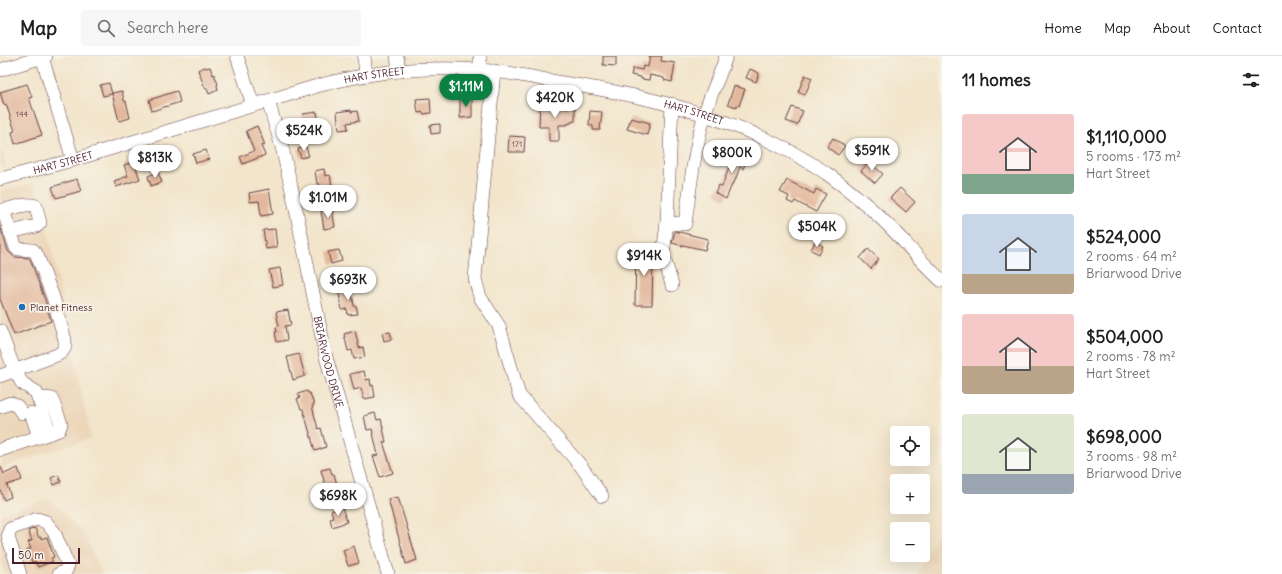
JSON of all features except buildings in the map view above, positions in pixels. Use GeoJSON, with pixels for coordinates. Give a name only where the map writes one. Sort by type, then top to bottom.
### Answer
{"type":"FeatureCollection","features":[{"type":"Feature","properties":{"kind":"street"},"geometry":{"type":"LineString","coordinates":[[237,56],[253,105]]}},
{"type":"Feature","properties":{"kind":"street"},"geometry":{"type":"LineString","coordinates":[[364,56],[366,75]]}},
{"type":"Feature","properties":{"kind":"street"},"geometry":{"type":"LineString","coordinates":[[397,56],[399,71]]}},
{"type":"Feature","properties":{"kind":"street"},"geometry":{"type":"LineString","coordinates":[[480,56],[480,70]]}},
{"type":"Feature","properties":{"kind":"street"},"geometry":{"type":"LineString","coordinates":[[667,223],[685,224],[699,135],[704,114],[718,82],[726,56]]}},
{"type":"Feature","properties":{"kind":"street"},"geometry":{"type":"LineString","coordinates":[[0,70],[44,57],[73,160]]}},
{"type":"Feature","properties":{"kind":"street","name":"HART STREET"},"geometry":{"type":"LineString","coordinates":[[0,179],[73,160],[334,81],[399,71],[435,69],[494,71],[622,92],[672,104],[704,114],[770,141],[806,161],[830,177],[872,210],[942,281]]}},
{"type":"Feature","properties":{"kind":"street"},"geometry":{"type":"LineString","coordinates":[[494,71],[475,279],[480,297],[499,326],[519,396],[581,466],[602,496]]}},
{"type":"Feature","properties":{"kind":"street","name":"BRIARWOOD DRIVE"},"geometry":{"type":"LineString","coordinates":[[268,101],[282,147],[291,184],[326,357],[388,574]]}},
{"type":"Feature","properties":{"kind":"street"},"geometry":{"type":"LineString","coordinates":[[672,104],[667,223],[663,254],[672,285]]}},
{"type":"Feature","properties":{"kind":"street"},"geometry":{"type":"LineString","coordinates":[[0,376],[57,355],[62,352],[65,347],[65,340],[53,297],[38,255],[33,250],[16,248],[1,211],[34,205],[36,206],[40,223],[39,225],[10,232]]}},
{"type":"Feature","properties":{"kind":"street"},"geometry":{"type":"LineString","coordinates":[[0,331],[15,371],[22,383],[36,392],[29,410],[40,436]]}},
{"type":"Feature","properties":{"kind":"street"},"geometry":{"type":"LineString","coordinates":[[0,450],[59,430],[61,424],[52,399],[45,398],[29,410]]}},
{"type":"Feature","properties":{"kind":"street"},"geometry":{"type":"LineString","coordinates":[[5,405],[17,406],[29,410]]}},
{"type":"Feature","properties":{"kind":"street"},"geometry":{"type":"LineString","coordinates":[[20,574],[8,537],[10,529],[37,518],[46,522],[54,532],[68,565],[66,571],[59,574]]}},
{"type":"Feature","properties":{"kind":"shaded area"},"geometry":{"type":"Polygon","coordinates":[[[0,148],[7,167],[0,168],[0,148]]]}},
{"type":"Feature","properties":{"kind":"shaded area"},"geometry":{"type":"Polygon","coordinates":[[[35,183],[55,263],[91,438],[0,468],[0,191],[35,183]]]}},
{"type":"Feature","properties":{"kind":"shaded area"},"geometry":{"type":"Polygon","coordinates":[[[49,498],[83,532],[102,574],[5,574],[0,558],[0,515],[49,498]]]}},
{"type":"Feature","properties":{"kind":"shaded area"},"geometry":{"type":"Polygon","coordinates":[[[942,527],[942,574],[917,574],[923,562],[930,562],[930,549],[942,527]]]}},
{"type":"Feature","properties":{"kind":"place","name":"Planet Fitness"},"geometry":{"type":"Point","coordinates":[22,307]}}]}
